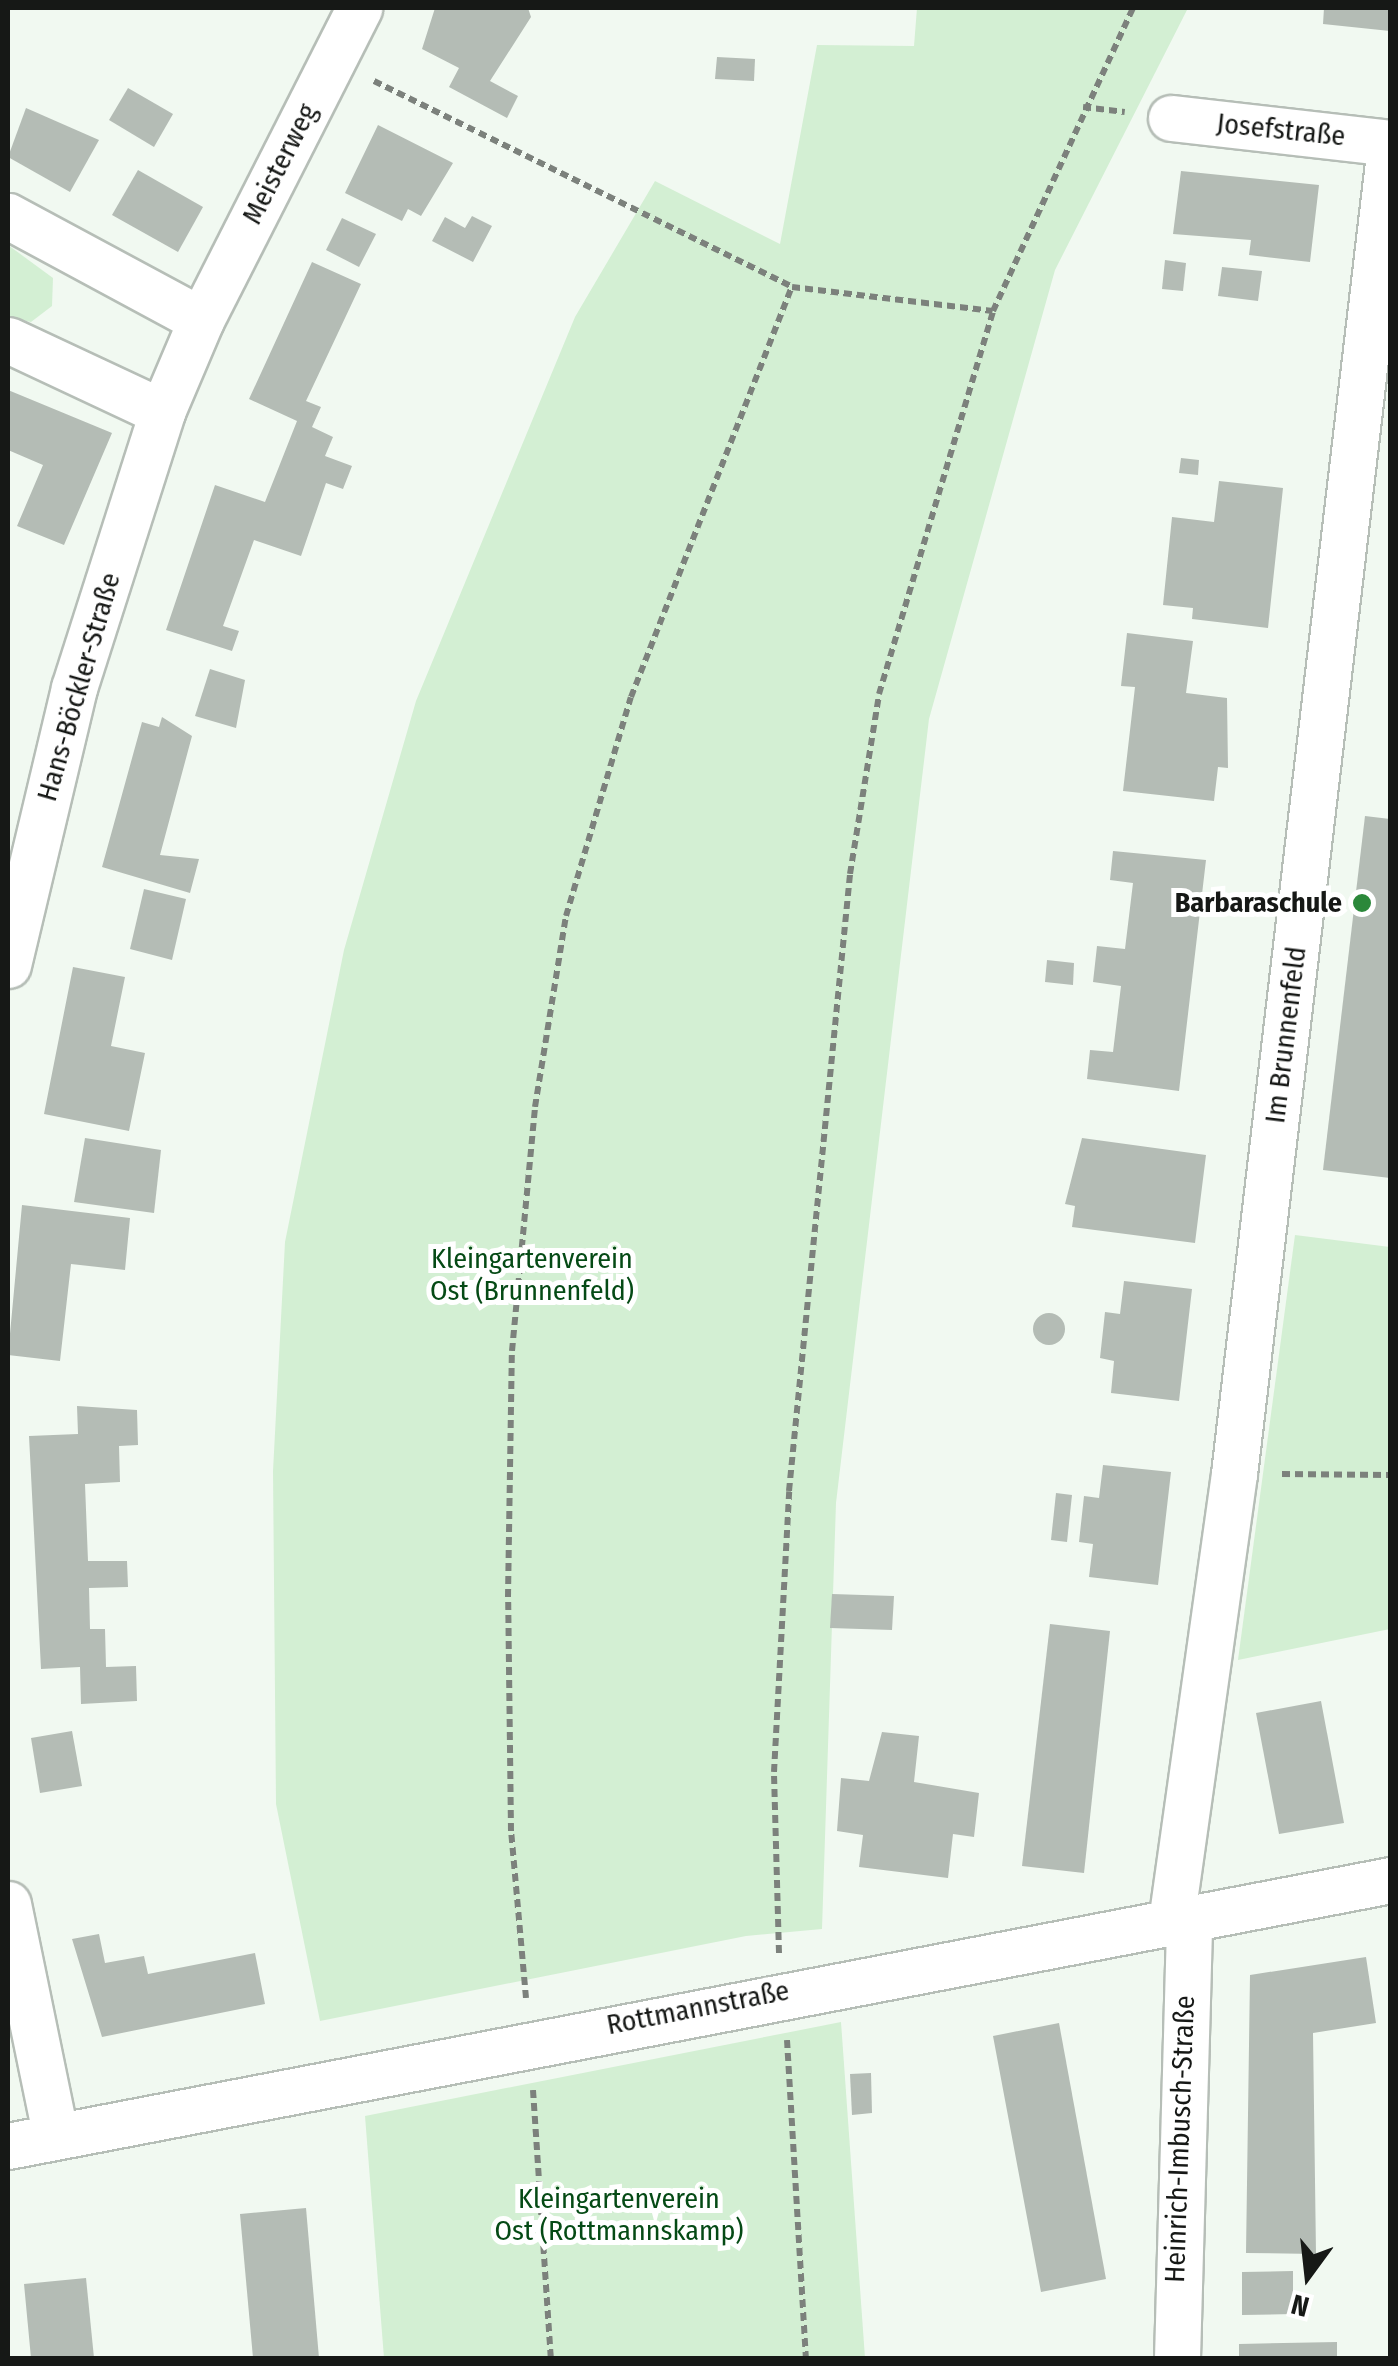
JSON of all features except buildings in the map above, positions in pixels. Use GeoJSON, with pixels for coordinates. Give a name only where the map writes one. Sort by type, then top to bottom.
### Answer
{"type":"FeatureCollection","features":[{"type":"Feature","properties":{"kind":"street","name":"Meisterweg"},"geometry":{"type":"LineString","coordinates":[[202,320],[360,8]]}},
{"type":"Feature","properties":{"kind":"street","name":"Josefstraße"},"geometry":{"type":"LineString","coordinates":[[1171,118],[1390,144]]}},
{"type":"Feature","properties":{"kind":"street","name":"Im Brunnenfeld"},"geometry":{"type":"LineString","coordinates":[[1180,1920],[1390,144]]}},
{"type":"Feature","properties":{"kind":"street"},"geometry":{"type":"LineString","coordinates":[[8,216],[202,320]]}},
{"type":"Feature","properties":{"kind":"street","name":"Hans-Böckler-Straße"},"geometry":{"type":"LineString","coordinates":[[8,965],[74,688],[162,412],[202,320]]}},
{"type":"Feature","properties":{"kind":"street"},"geometry":{"type":"LineString","coordinates":[[8,340],[162,412]]}},
{"type":"Feature","properties":{"kind":"street","name":"Rottmannstraße"},"geometry":{"type":"LineString","coordinates":[[8,2146],[54,2132],[529,2040],[1390,1880]]}},
{"type":"Feature","properties":{"kind":"street"},"geometry":{"type":"LineString","coordinates":[[8,1904],[54,2132]]}},
{"type":"Feature","properties":{"kind":"street","name":"Heinrich-Imbusch-Straße"},"geometry":{"type":"LineString","coordinates":[[1177,2358],[1180,1920]]}},
{"type":"Feature","properties":{"kind":"path"},"geometry":{"type":"LineString","coordinates":[[806,2358],[782,1992],[774,1772],[789,1491],[850,874],[892,644],[993,311],[1133,8]]}},
{"type":"Feature","properties":{"kind":"path"},"geometry":{"type":"LineString","coordinates":[[334,61],[792,288],[993,311]]}},
{"type":"Feature","properties":{"kind":"path"},"geometry":{"type":"LineString","coordinates":[[551,2358],[511,1831],[508,1597],[512,1351],[535,1107],[566,916],[631,697],[792,288]]}},
{"type":"Feature","properties":{"kind":"path"},"geometry":{"type":"LineString","coordinates":[[1234,1474],[1390,1475]]}},
{"type":"Feature","properties":{"kind":"green space","name":"Kleingartenverein Ost (Brunnenfeld)"},"geometry":{"type":"Polygon","coordinates":[[[917,8],[1188,8],[1055,270],[929,719],[836,1503],[822,1929],[746,1936],[320,2021],[276,1804],[273,1471],[285,1242],[344,950],[416,701],[575,317],[655,181],[780,244],[817,45],[914,46],[917,8]]]}},
{"type":"Feature","properties":{"kind":"green space"},"geometry":{"type":"Polygon","coordinates":[[[8,245],[53,278],[52,306],[31,322],[8,317],[8,245]]]}},
{"type":"Feature","properties":{"kind":"green space"},"geometry":{"type":"Polygon","coordinates":[[[1295,1235],[1390,1247],[1390,1629],[1238,1660],[1295,1235]]]}},
{"type":"Feature","properties":{"kind":"green space","name":"Kleingartenverein Ost (Rottmannskamp)"},"geometry":{"type":"Polygon","coordinates":[[[841,2022],[865,2358],[384,2358],[365,2116],[841,2022]]]}},
{"type":"Feature","properties":{"kind":"place","name":"Barbaraschule"},"geometry":{"type":"Point","coordinates":[1362,903]}}]}
